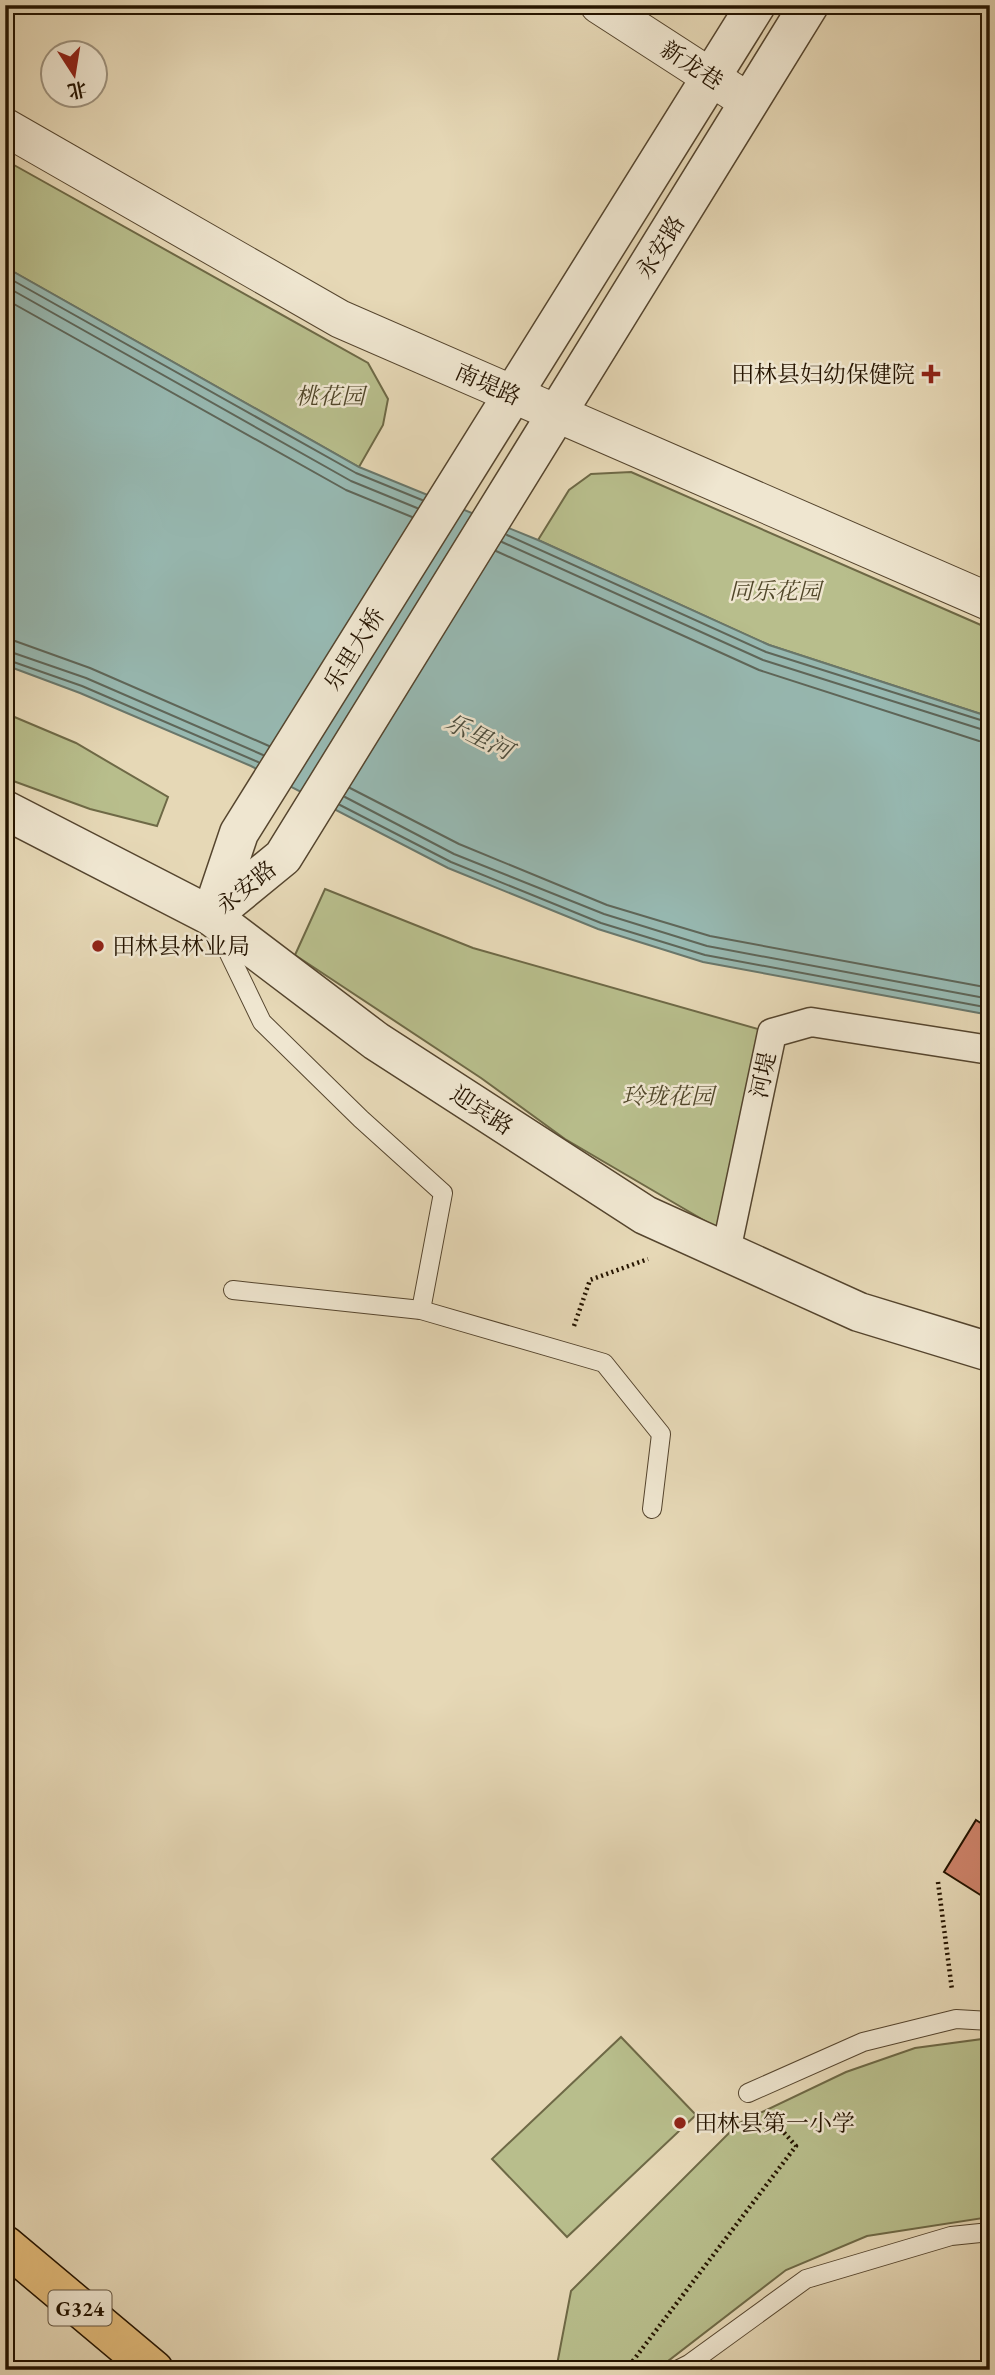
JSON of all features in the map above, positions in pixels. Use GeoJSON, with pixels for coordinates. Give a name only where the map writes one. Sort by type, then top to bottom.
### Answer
{"type":"FeatureCollection","features":[{"type":"Feature","properties":{"kind":"highway","name":"G324"},"geometry":{"type":"LineString","coordinates":[[5,2245],[154,2370]]}},
{"type":"Feature","properties":{"kind":"street","name":"新龙巷"},"geometry":{"type":"LineString","coordinates":[[599,5],[749,102]]}},
{"type":"Feature","properties":{"kind":"street","name":"永安路"},"geometry":{"type":"LineString","coordinates":[[469,466],[757,5]]}},
{"type":"Feature","properties":{"kind":"street","name":"永安路"},"geometry":{"type":"LineString","coordinates":[[211,916],[283,857],[810,5]]}},
{"type":"Feature","properties":{"kind":"street","name":"南堤路"},"geometry":{"type":"LineString","coordinates":[[5,127],[340,319],[990,602]]}},
{"type":"Feature","properties":{"kind":"street","name":"乐里大桥"},"geometry":{"type":"LineString","coordinates":[[239,833],[469,466]]}},
{"type":"Feature","properties":{"kind":"street","name":"迎宾路"},"geometry":{"type":"LineString","coordinates":[[5,810],[211,916],[376,1041],[645,1215],[859,1312],[990,1352]]}},
{"type":"Feature","properties":{"kind":"street","name":"永安路"},"geometry":{"type":"LineString","coordinates":[[211,916],[239,833]]}},
{"type":"Feature","properties":{"kind":"street","name":"河堤"},"geometry":{"type":"LineString","coordinates":[[714,1246],[772,1033],[811,1022],[990,1050]]}},
{"type":"Feature","properties":{"kind":"lane"},"geometry":{"type":"LineString","coordinates":[[211,916],[262,1022],[361,1119],[443,1194],[421,1311]]}},
{"type":"Feature","properties":{"kind":"lane"},"geometry":{"type":"LineString","coordinates":[[233,1290],[421,1311],[604,1363],[661,1434],[652,1509]]}},
{"type":"Feature","properties":{"kind":"lane"},"geometry":{"type":"LineString","coordinates":[[748,2093],[863,2042],[956,2019],[990,2021]]}},
{"type":"Feature","properties":{"kind":"lane"},"geometry":{"type":"LineString","coordinates":[[677,2370],[806,2279],[951,2236],[990,2232]]}},
{"type":"Feature","properties":{"kind":"path"},"geometry":{"type":"LineString","coordinates":[[565,1352],[590,1280],[714,1246]]}},
{"type":"Feature","properties":{"kind":"path"},"geometry":{"type":"LineString","coordinates":[[938,1882],[956,2019]]}},
{"type":"Feature","properties":{"kind":"path"},"geometry":{"type":"LineString","coordinates":[[626,2370],[796,2146],[748,2093]]}},
{"type":"Feature","properties":{"kind":"green space","name":"桃花园"},"geometry":{"type":"Polygon","coordinates":[[[5,160],[368,363],[388,399],[383,425],[359,467],[5,267],[5,160]]]}},
{"type":"Feature","properties":{"kind":"green space","name":"同乐花园"},"geometry":{"type":"Polygon","coordinates":[[[631,472],[990,629],[990,717],[769,645],[538,540],[569,490],[591,474],[631,472]]]}},
{"type":"Feature","properties":{"kind":"green space"},"geometry":{"type":"Polygon","coordinates":[[[5,713],[76,743],[168,797],[157,826],[90,809],[5,778],[5,713]]]}},
{"type":"Feature","properties":{"kind":"green space","name":"玲珑花园"},"geometry":{"type":"Polygon","coordinates":[[[325,889],[473,948],[772,1033],[729,1235],[565,1139],[481,1078],[295,955],[325,889]]]}},
{"type":"Feature","properties":{"kind":"green space"},"geometry":{"type":"Polygon","coordinates":[[[621,2037],[696,2115],[567,2237],[492,2159],[621,2037]]]}},
{"type":"Feature","properties":{"kind":"green space"},"geometry":{"type":"Polygon","coordinates":[[[990,2038],[990,2217],[867,2236],[786,2270],[668,2361],[639,2370],[556,2370],[571,2291],[739,2123],[846,2072],[915,2048],[990,2038]]]}},
{"type":"Feature","properties":{"kind":"water","name":"乐里河"},"geometry":{"type":"Polygon","coordinates":[[[5,267],[359,467],[538,540],[769,645],[990,717],[990,1015],[703,962],[598,929],[448,868],[251,766],[80,693],[5,665],[5,267]]]}},
{"type":"Feature","properties":{"kind":"building"},"geometry":{"type":"Polygon","coordinates":[[[976,1820],[990,1829],[990,1901],[944,1872],[976,1820]]]}},
{"type":"Feature","properties":{"kind":"place","name":"田林县妇幼保健院"},"geometry":{"type":"Point","coordinates":[931,374]}},
{"type":"Feature","properties":{"kind":"place","name":"田林县林业局"},"geometry":{"type":"Point","coordinates":[98,946]}},
{"type":"Feature","properties":{"kind":"place","name":"田林县第一小学"},"geometry":{"type":"Point","coordinates":[680,2123]}}]}
